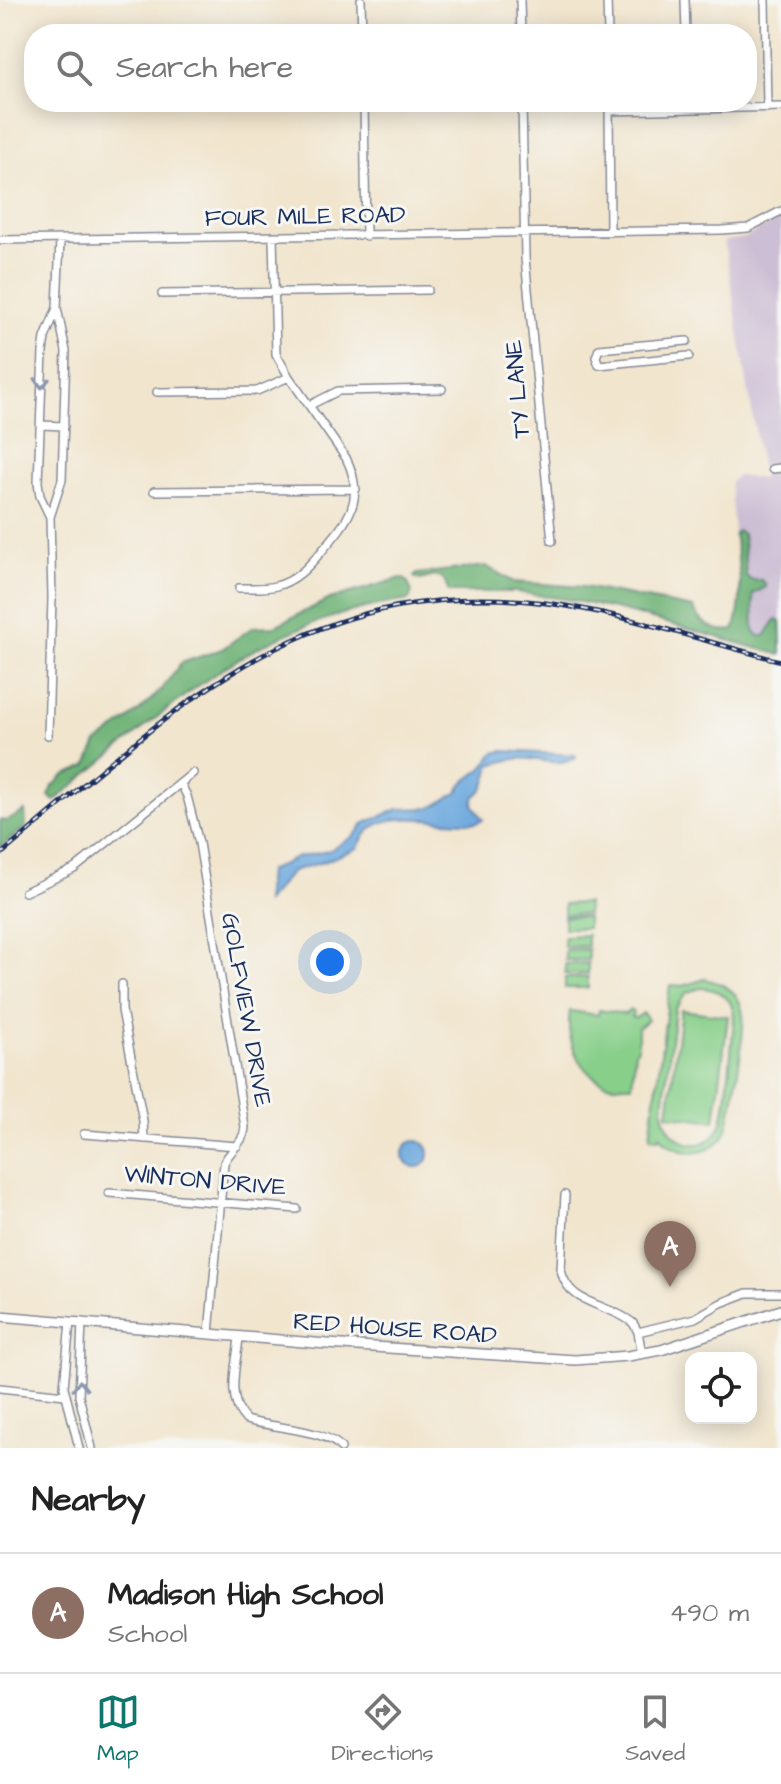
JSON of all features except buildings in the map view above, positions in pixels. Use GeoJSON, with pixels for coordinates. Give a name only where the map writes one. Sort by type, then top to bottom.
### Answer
{"type":"FeatureCollection","features":[{"type":"Feature","properties":{"kind":"main road","name":"RED HOUSE ROAD"},"geometry":{"type":"LineString","coordinates":[[0,1316],[530,1359],[589,1360],[642,1354],[680,1345],[781,1310]]}},
{"type":"Feature","properties":{"kind":"street"},"geometry":{"type":"LineString","coordinates":[[361,0],[362,24]]}},
{"type":"Feature","properties":{"kind":"street"},"geometry":{"type":"LineString","coordinates":[[520,0],[521,24]]}},
{"type":"Feature","properties":{"kind":"street"},"geometry":{"type":"LineString","coordinates":[[607,0],[608,24]]}},
{"type":"Feature","properties":{"kind":"street"},"geometry":{"type":"LineString","coordinates":[[685,0],[686,24]]}},
{"type":"Feature","properties":{"kind":"street"},"geometry":{"type":"LineString","coordinates":[[765,0],[767,108]]}},
{"type":"Feature","properties":{"kind":"street"},"geometry":{"type":"LineString","coordinates":[[757,108],[781,107]]}},
{"type":"Feature","properties":{"kind":"street"},"geometry":{"type":"LineString","coordinates":[[364,112],[366,236]]}},
{"type":"Feature","properties":{"kind":"street","name":"TY LANE"},"geometry":{"type":"LineString","coordinates":[[522,112],[525,234],[552,541]]}},
{"type":"Feature","properties":{"kind":"street"},"geometry":{"type":"LineString","coordinates":[[610,112],[610,232]]}},
{"type":"Feature","properties":{"kind":"street","name":"FOUR MILE ROAD"},"geometry":{"type":"LineString","coordinates":[[0,240],[735,229],[754,226],[781,211]]}},
{"type":"Feature","properties":{"kind":"street"},"geometry":{"type":"LineString","coordinates":[[239,588],[277,586],[304,572],[349,520],[356,489],[346,458],[276,354],[273,237]]}},
{"type":"Feature","properties":{"kind":"street"},"geometry":{"type":"LineString","coordinates":[[48,735],[52,598],[50,517],[62,480],[66,351],[57,308],[60,240]]}},
{"type":"Feature","properties":{"kind":"street"},"geometry":{"type":"LineString","coordinates":[[162,294],[428,290]]}},
{"type":"Feature","properties":{"kind":"street"},"geometry":{"type":"LineString","coordinates":[[50,517],[40,496],[38,482],[43,352],[57,308]]}},
{"type":"Feature","properties":{"kind":"street"},"geometry":{"type":"LineString","coordinates":[[687,341],[599,349],[596,357],[599,365],[689,356]]}},
{"type":"Feature","properties":{"kind":"street"},"geometry":{"type":"LineString","coordinates":[[157,392],[257,391],[289,377]]}},
{"type":"Feature","properties":{"kind":"street"},"geometry":{"type":"LineString","coordinates":[[310,405],[338,391],[442,389]]}},
{"type":"Feature","properties":{"kind":"street"},"geometry":{"type":"LineString","coordinates":[[41,425],[64,426]]}},
{"type":"Feature","properties":{"kind":"street"},"geometry":{"type":"LineString","coordinates":[[154,491],[356,489]]}},
{"type":"Feature","properties":{"kind":"street"},"geometry":{"type":"LineString","coordinates":[[25,892],[74,869],[193,773]]}},
{"type":"Feature","properties":{"kind":"street","name":"GOLFVIEW DRIVE"},"geometry":{"type":"LineString","coordinates":[[181,784],[199,843],[245,1120],[245,1134],[224,1163],[209,1334]]}},
{"type":"Feature","properties":{"kind":"street"},"geometry":{"type":"LineString","coordinates":[[122,984],[122,1010],[144,1139]]}},
{"type":"Feature","properties":{"kind":"street"},"geometry":{"type":"LineString","coordinates":[[84,1134],[237,1146]]}},
{"type":"Feature","properties":{"kind":"street","name":"WINTON DRIVE"},"geometry":{"type":"LineString","coordinates":[[109,1193],[297,1209]]}},
{"type":"Feature","properties":{"kind":"street"},"geometry":{"type":"LineString","coordinates":[[565,1195],[561,1270],[566,1287],[581,1298],[628,1319],[638,1332],[642,1354]]}},
{"type":"Feature","properties":{"kind":"street"},"geometry":{"type":"LineString","coordinates":[[638,1332],[695,1318],[725,1300],[747,1293],[781,1293]]}},
{"type":"Feature","properties":{"kind":"street"},"geometry":{"type":"LineString","coordinates":[[70,1322],[65,1395],[79,1448]]}},
{"type":"Feature","properties":{"kind":"street"},"geometry":{"type":"LineString","coordinates":[[82,1322],[79,1396],[92,1448]]}},
{"type":"Feature","properties":{"kind":"street"},"geometry":{"type":"LineString","coordinates":[[239,1337],[233,1393],[239,1413],[246,1420],[310,1433],[337,1442],[341,1448]]}},
{"type":"Feature","properties":{"kind":"street"},"geometry":{"type":"LineString","coordinates":[[0,1388],[65,1395]]}},
{"type":"Feature","properties":{"kind":"shaded area"},"geometry":{"type":"Polygon","coordinates":[[[781,218],[781,625],[776,619],[765,636],[759,636],[754,630],[753,594],[765,587],[746,576],[743,534],[738,531],[734,534],[730,482],[737,476],[763,479],[724,241],[745,238],[781,218]]]}},
{"type":"Feature","properties":{"kind":"green space"},"geometry":{"type":"Polygon","coordinates":[[[738,531],[743,534],[746,576],[751,580],[761,580],[766,587],[753,594],[754,630],[759,636],[765,636],[776,619],[780,621],[781,655],[623,611],[516,592],[449,592],[443,578],[435,576],[420,580],[414,577],[417,574],[486,566],[514,582],[584,587],[693,608],[710,626],[734,630],[740,594],[734,534],[738,531]]]}},
{"type":"Feature","properties":{"kind":"green space"},"geometry":{"type":"Polygon","coordinates":[[[401,578],[407,581],[412,592],[409,600],[338,615],[247,653],[182,698],[54,801],[49,796],[53,786],[65,775],[87,766],[97,743],[138,712],[161,690],[181,663],[222,649],[253,627],[275,626],[330,599],[401,578]]]}},
{"type":"Feature","properties":{"kind":"green space"},"geometry":{"type":"Polygon","coordinates":[[[25,811],[26,827],[0,847],[0,820],[7,821],[25,811]]]}},
{"type":"Feature","properties":{"kind":"green space"},"geometry":{"type":"Polygon","coordinates":[[[587,903],[587,914],[564,915],[564,904],[587,903]]]}},
{"type":"Feature","properties":{"kind":"green space"},"geometry":{"type":"Polygon","coordinates":[[[564,917],[587,917],[587,928],[564,928],[564,917]]]}},
{"type":"Feature","properties":{"kind":"green space"},"geometry":{"type":"Polygon","coordinates":[[[587,935],[587,946],[564,947],[564,936],[587,935]]]}},
{"type":"Feature","properties":{"kind":"green space"},"geometry":{"type":"Polygon","coordinates":[[[588,949],[588,960],[565,960],[565,950],[588,949]]]}},
{"type":"Feature","properties":{"kind":"green space"},"geometry":{"type":"Polygon","coordinates":[[[588,963],[588,974],[565,974],[565,964],[588,963]]]}},
{"type":"Feature","properties":{"kind":"green space"},"geometry":{"type":"Polygon","coordinates":[[[588,977],[588,988],[565,988],[565,978],[588,977]]]}},
{"type":"Feature","properties":{"kind":"green space"},"geometry":{"type":"Polygon","coordinates":[[[705,979],[722,985],[737,997],[743,1014],[737,1077],[727,1129],[716,1144],[700,1152],[674,1148],[660,1135],[659,1138],[650,1137],[670,985],[683,986],[705,979]],[[700,988],[686,993],[675,1009],[663,1107],[670,1129],[685,1142],[694,1144],[704,1143],[713,1137],[723,1119],[734,1022],[729,1001],[720,993],[700,988]]]}},
{"type":"Feature","properties":{"kind":"green space"},"geometry":{"type":"Polygon","coordinates":[[[599,1010],[625,1014],[630,1010],[633,1013],[631,1017],[636,1018],[643,1013],[648,1020],[638,1028],[632,1085],[611,1085],[596,1078],[587,1071],[576,1053],[570,1032],[570,1011],[598,1015],[599,1010]]]}},
{"type":"Feature","properties":{"kind":"green space"},"geometry":{"type":"Polygon","coordinates":[[[681,1010],[728,1016],[715,1121],[668,1115],[681,1010]]]}},
{"type":"Feature","properties":{"kind":"water"},"geometry":{"type":"Polygon","coordinates":[[[494,753],[575,755],[576,758],[563,762],[521,759],[491,765],[484,787],[474,797],[473,804],[483,820],[475,823],[402,819],[380,823],[371,829],[358,848],[292,871],[265,903],[268,871],[298,857],[328,851],[354,836],[365,823],[398,809],[431,808],[458,792],[462,784],[483,768],[494,753]]]}},
{"type":"Feature","properties":{"kind":"water"},"geometry":{"type":"Polygon","coordinates":[[[416,1141],[425,1145],[429,1154],[425,1163],[416,1167],[407,1163],[403,1154],[407,1145],[416,1141]]]}},
{"type":"Feature","properties":{"kind":"railway"},"geometry":{"type":"LineString","coordinates":[[0,855],[184,705],[246,664],[311,632],[382,610],[460,599],[546,603],[635,621],[781,661]]}},
{"type":"Feature","properties":{"kind":"place","name":"Madison High School"},"geometry":{"type":"Point","coordinates":[670,1287]}}]}
